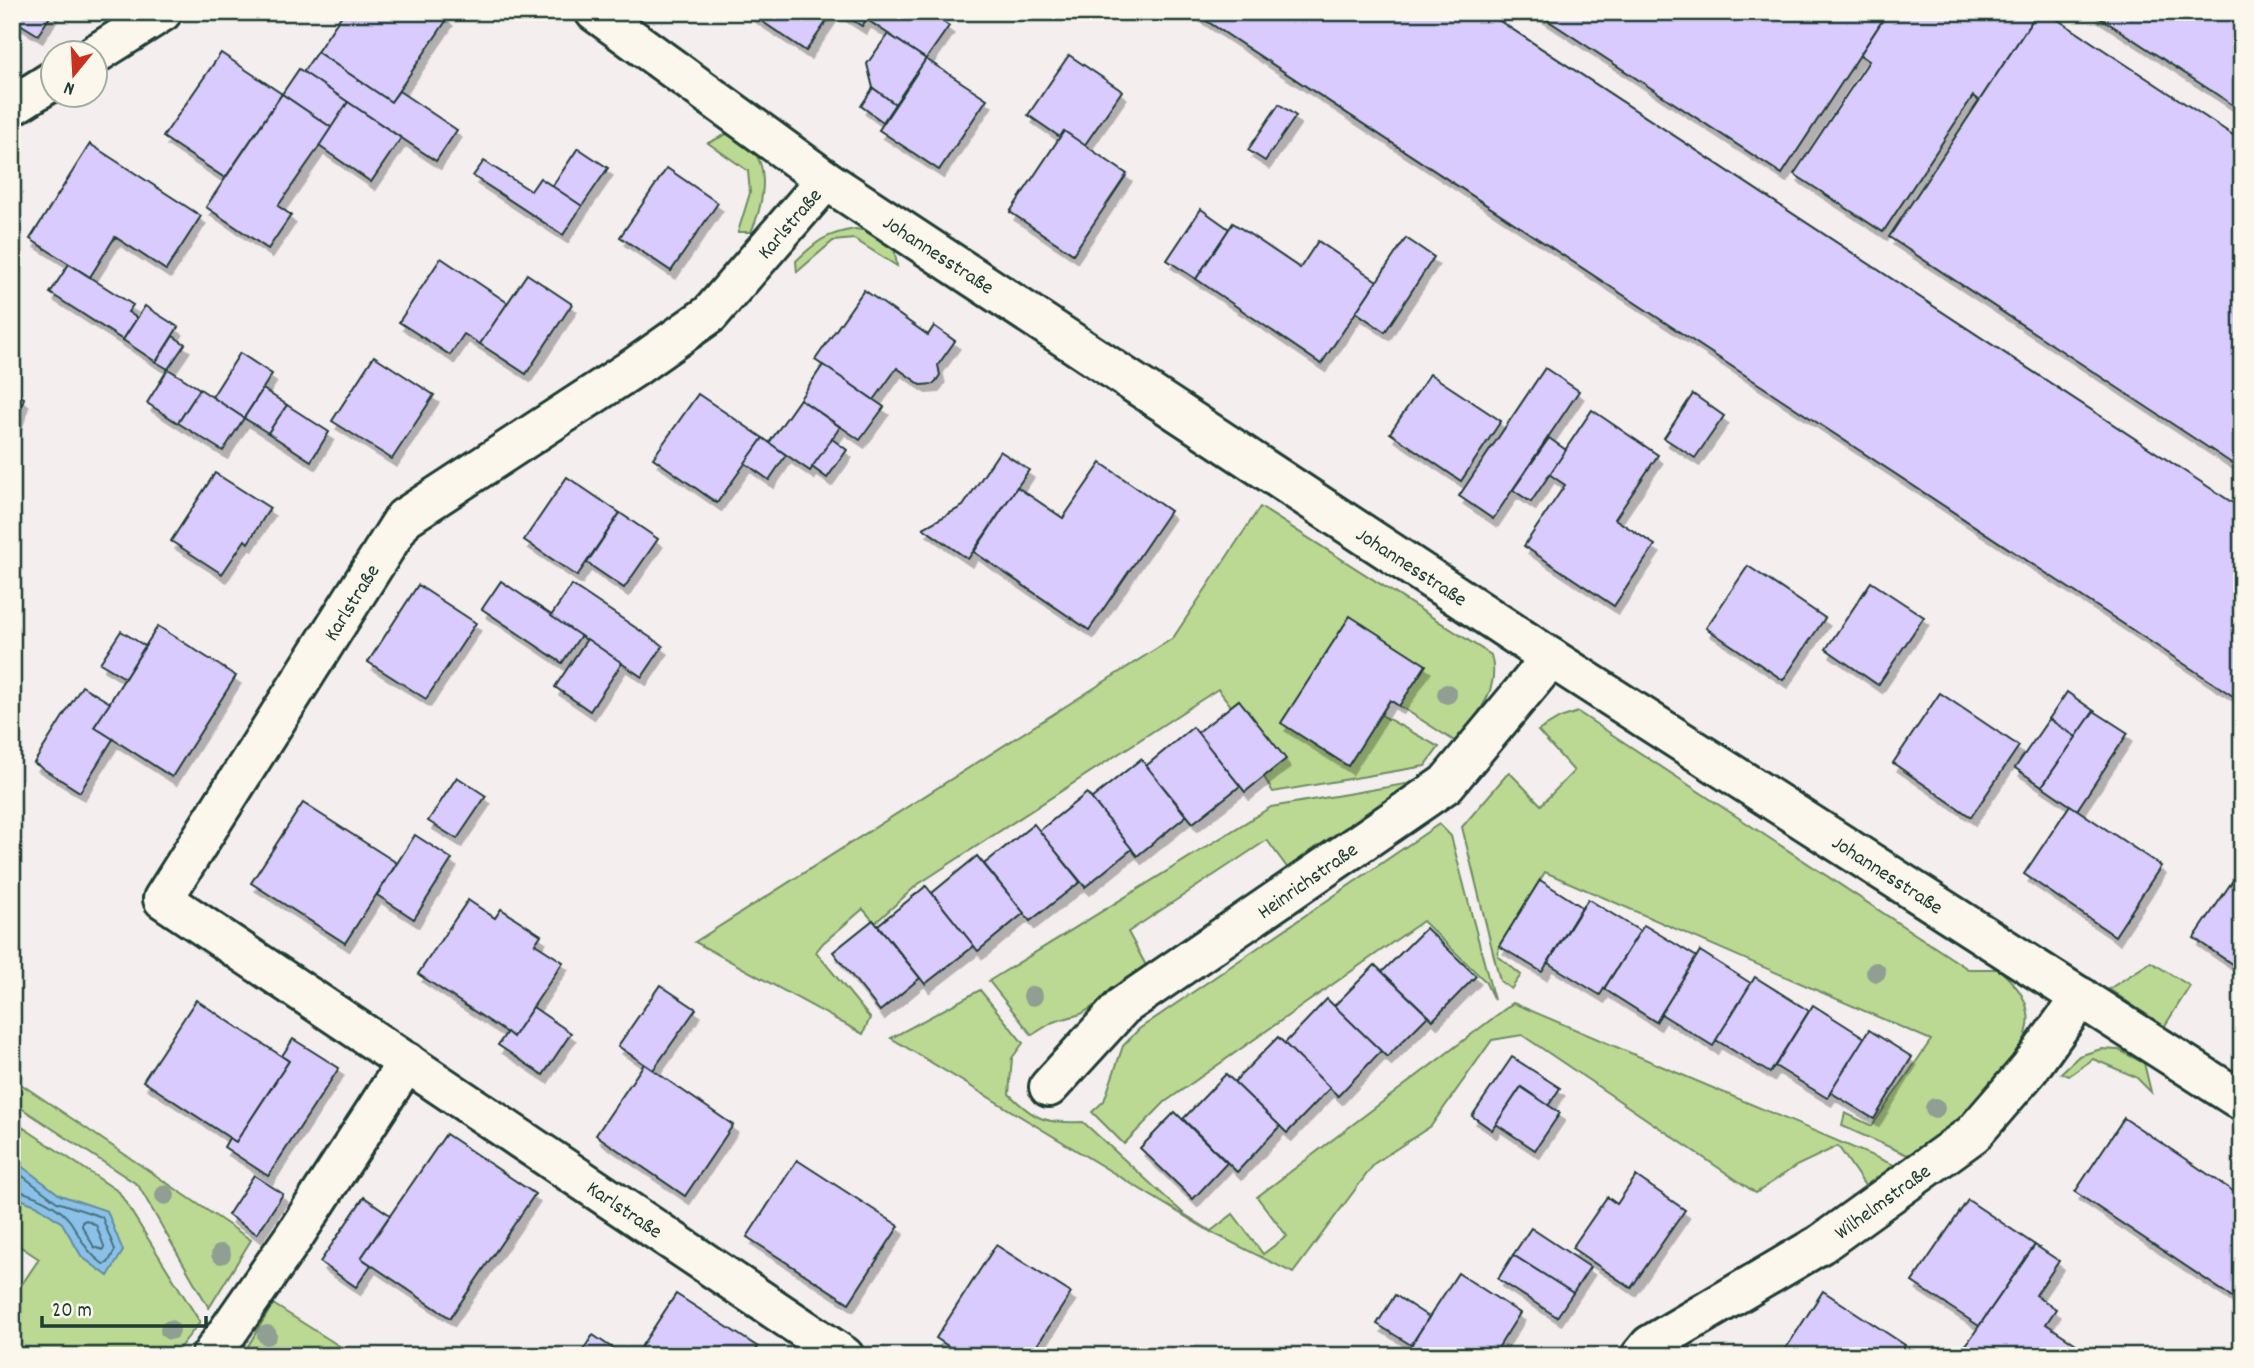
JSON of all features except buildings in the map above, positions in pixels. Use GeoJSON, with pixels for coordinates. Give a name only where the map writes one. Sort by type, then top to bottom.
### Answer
{"type":"FeatureCollection","features":[{"type":"Feature","properties":{"kind":"street"},"geometry":{"type":"LineString","coordinates":[[108,46],[162,12]]}},
{"type":"Feature","properties":{"kind":"street","name":"Johannesstraße"},"geometry":{"type":"LineString","coordinates":[[595,12],[826,180],[1551,658],[2242,1101]]}},
{"type":"Feature","properties":{"kind":"street"},"geometry":{"type":"LineString","coordinates":[[12,106],[38,90]]}},
{"type":"Feature","properties":{"kind":"street","name":"Karlstraße"},"geometry":{"type":"LineString","coordinates":[[826,180],[710,314],[635,367],[404,518],[163,899],[844,1356]]}},
{"type":"Feature","properties":{"kind":"street","name":"Heinrichstraße"},"geometry":{"type":"LineString","coordinates":[[1049,1087],[1123,1006],[1446,784],[1551,658]]}},
{"type":"Feature","properties":{"kind":"street","name":"Wilhelmstraße"},"geometry":{"type":"LineString","coordinates":[[1641,1356],[1650,1345],[1821,1244],[1973,1134],[2029,1069],[2081,997]]}},
{"type":"Feature","properties":{"kind":"street"},"geometry":{"type":"LineString","coordinates":[[211,1356],[293,1237],[407,1062]]}},
{"type":"Feature","properties":{"kind":"green space"},"geometry":{"type":"Polygon","coordinates":[[[729,133],[753,150],[762,171],[761,203],[751,232],[738,232],[750,193],[748,171],[708,143],[729,133]]]}},
{"type":"Feature","properties":{"kind":"green space"},"geometry":{"type":"Polygon","coordinates":[[[855,229],[876,232],[893,241],[897,266],[854,239],[833,241],[797,272],[796,261],[816,243],[836,233],[855,229]]]}},
{"type":"Feature","properties":{"kind":"green space"},"geometry":{"type":"Polygon","coordinates":[[[1260,507],[1491,655],[1493,680],[1490,691],[1479,712],[1456,742],[1390,700],[1381,715],[1439,747],[1425,766],[1273,792],[1264,777],[1285,759],[1239,700],[1231,706],[1218,689],[917,885],[875,923],[863,909],[823,943],[816,952],[870,1018],[863,1034],[695,942],[1173,638],[1260,507]]]}},
{"type":"Feature","properties":{"kind":"green space"},"geometry":{"type":"Polygon","coordinates":[[[1578,712],[1968,969],[1999,969],[2024,1000],[2028,1013],[2027,1032],[2018,1052],[1986,1093],[1912,1157],[1842,1126],[1845,1113],[1872,1126],[1931,1040],[1545,872],[1499,946],[1498,956],[1521,975],[1511,989],[1500,981],[1462,827],[1509,772],[1541,805],[1574,771],[1538,731],[1560,718],[1578,712]]]}},
{"type":"Feature","properties":{"kind":"green space"},"geometry":{"type":"Polygon","coordinates":[[[1423,781],[1292,874],[1267,840],[1128,932],[1149,971],[1081,1014],[1053,1022],[1032,1035],[989,981],[1271,807],[1423,781]]]}},
{"type":"Feature","properties":{"kind":"green space"},"geometry":{"type":"Polygon","coordinates":[[[1439,824],[1451,836],[1494,1000],[1485,981],[1423,921],[1165,1102],[1124,1144],[1092,1112],[1104,1101],[1123,1046],[1139,1029],[1439,824]]]}},
{"type":"Feature","properties":{"kind":"green space"},"geometry":{"type":"Polygon","coordinates":[[[2151,962],[2190,986],[2164,1027],[2109,989],[2151,962]]]}},
{"type":"Feature","properties":{"kind":"green space"},"geometry":{"type":"Polygon","coordinates":[[[980,990],[1023,1043],[1012,1058],[1009,1094],[1018,1103],[1034,1115],[1050,1121],[1083,1122],[1184,1214],[1211,1231],[1233,1214],[1263,1254],[1287,1236],[1257,1197],[1513,1003],[1894,1165],[1866,1187],[1838,1146],[1796,1166],[1756,1193],[1522,1035],[1492,1040],[1431,1126],[1375,1163],[1293,1273],[1211,1232],[891,1038],[980,990]]]}},
{"type":"Feature","properties":{"kind":"green space"},"geometry":{"type":"Polygon","coordinates":[[[2101,1049],[2119,1050],[2144,1063],[2151,1092],[2136,1077],[2093,1059],[2069,1076],[2061,1073],[2079,1056],[2101,1049]]]}},
{"type":"Feature","properties":{"kind":"green space"},"geometry":{"type":"Polygon","coordinates":[[[12,1078],[251,1240],[209,1308],[138,1185],[12,1102],[12,1078]]]}},
{"type":"Feature","properties":{"kind":"green space"},"geometry":{"type":"Polygon","coordinates":[[[12,1120],[119,1192],[200,1322],[173,1356],[12,1356],[12,1299],[39,1259],[12,1241],[12,1120]]]}},
{"type":"Feature","properties":{"kind":"green space"},"geometry":{"type":"Polygon","coordinates":[[[273,1304],[355,1356],[242,1356],[273,1304]]]}},
{"type":"Feature","properties":{"kind":"water"},"geometry":{"type":"Polygon","coordinates":[[[12,1159],[60,1195],[107,1211],[123,1251],[108,1276],[82,1257],[62,1223],[36,1205],[12,1196],[12,1159]]]}}]}
